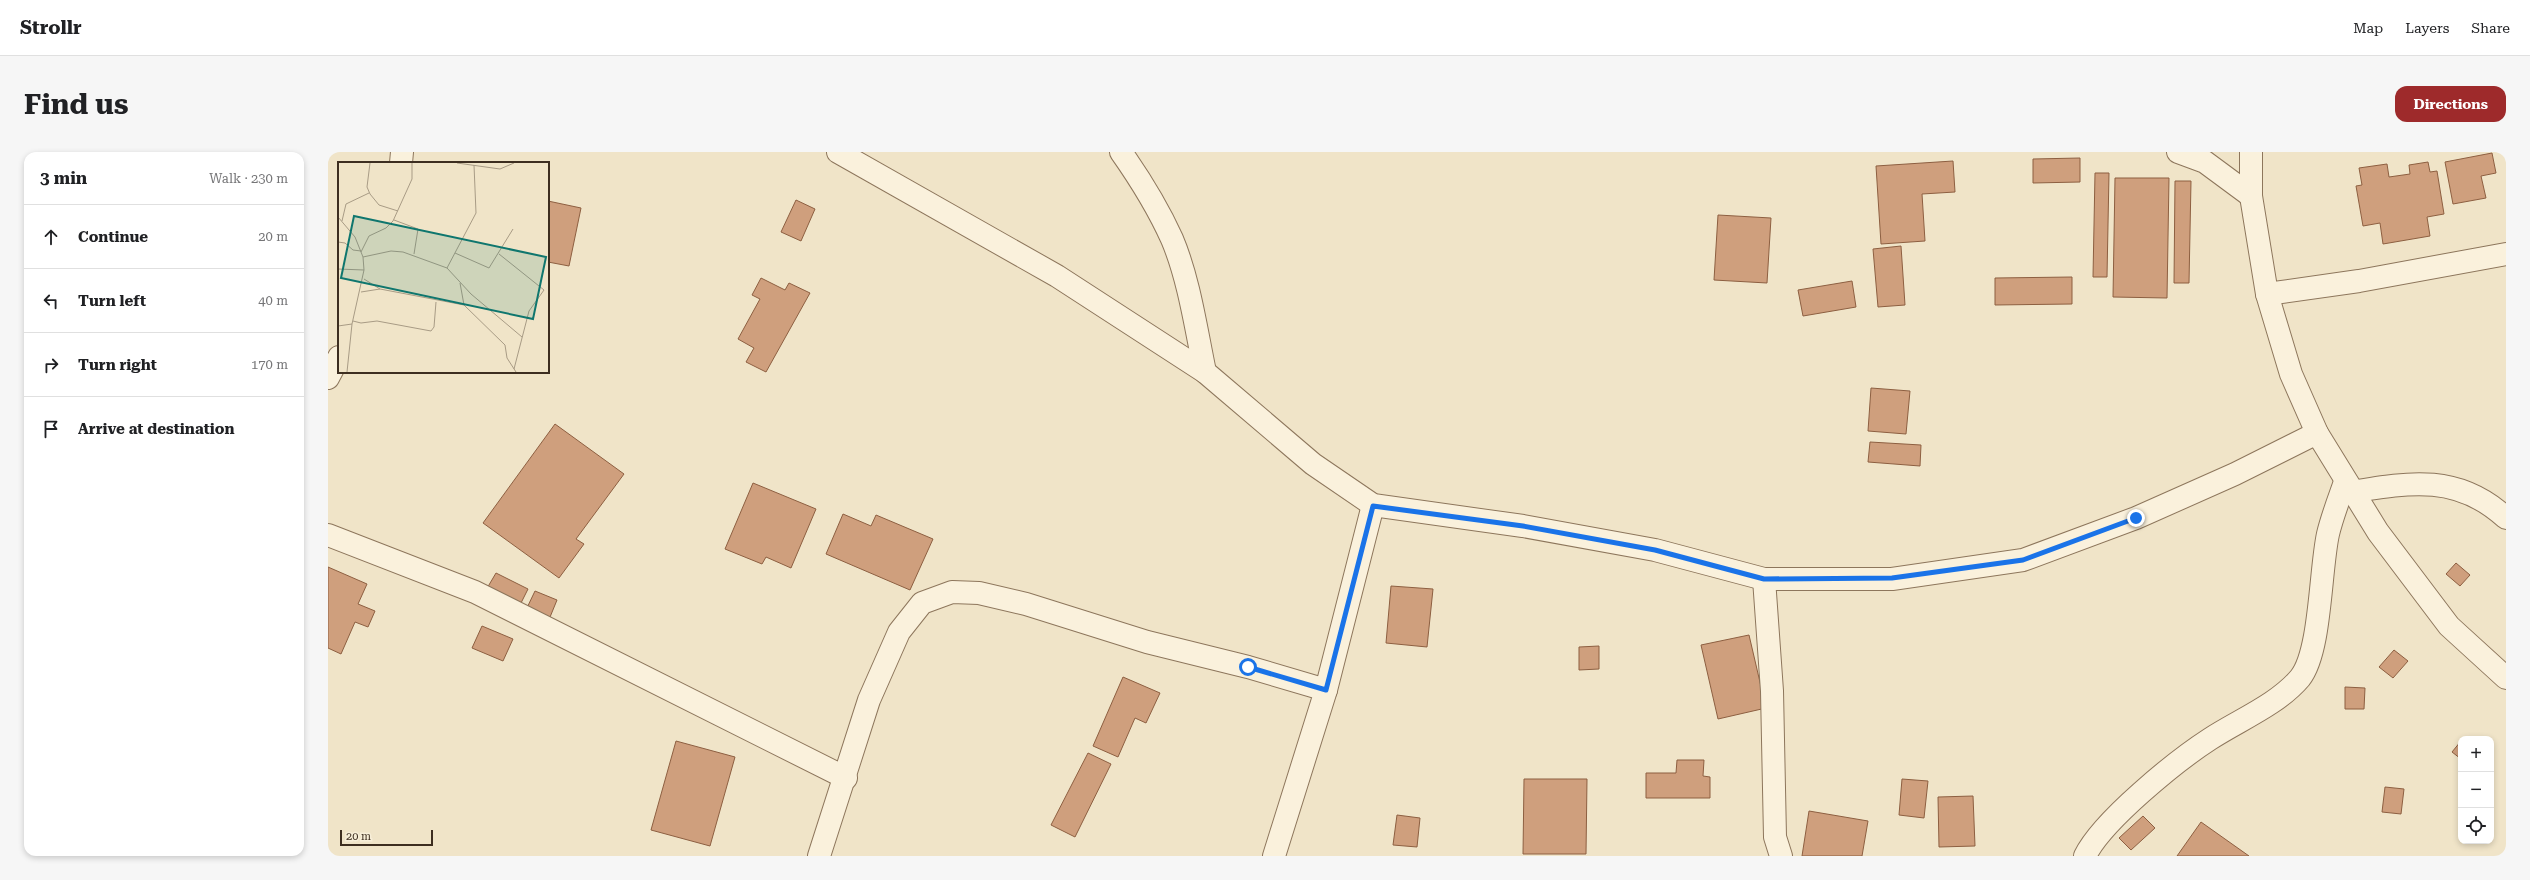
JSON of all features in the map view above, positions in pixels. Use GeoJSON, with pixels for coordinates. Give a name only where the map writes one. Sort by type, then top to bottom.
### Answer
{"type":"FeatureCollection","features":[{"type":"Feature","properties":{"kind":"street"},"geometry":{"type":"LineString","coordinates":[[401,162],[402,152]]}},
{"type":"Feature","properties":{"kind":"street"},"geometry":{"type":"LineString","coordinates":[[838,152],[1057,276],[1205,372],[1313,464],[1373,506],[1523,526],[1655,550],[1764,579],[1892,578],[2023,560],[2136,518],[2235,474],[2316,433]]}},
{"type":"Feature","properties":{"kind":"street"},"geometry":{"type":"LineString","coordinates":[[1121,152],[1142,182],[1172,239],[1189,297],[1205,372]]}},
{"type":"Feature","properties":{"kind":"street"},"geometry":{"type":"LineString","coordinates":[[2178,152],[2205,162],[2251,196]]}},
{"type":"Feature","properties":{"kind":"street"},"geometry":{"type":"LineString","coordinates":[[2251,152],[2251,196],[2267,294],[2291,374],[2316,433],[2348,487],[2378,532],[2449,626],[2506,678]]}},
{"type":"Feature","properties":{"kind":"street"},"geometry":{"type":"LineString","coordinates":[[2267,294],[2359,281],[2506,254]]}},
{"type":"Feature","properties":{"kind":"street"},"geometry":{"type":"LineString","coordinates":[[328,378],[338,359]]}},
{"type":"Feature","properties":{"kind":"street"},"geometry":{"type":"LineString","coordinates":[[2348,487],[2439,484],[2469,492],[2491,504],[2506,518]]}},
{"type":"Feature","properties":{"kind":"street"},"geometry":{"type":"LineString","coordinates":[[2085,856],[2090,846],[2132,800],[2209,740],[2271,702],[2300,678],[2314,649],[2328,534],[2348,487]]}},
{"type":"Feature","properties":{"kind":"street"},"geometry":{"type":"LineString","coordinates":[[1274,856],[1326,690],[1373,506]]}},
{"type":"Feature","properties":{"kind":"street"},"geometry":{"type":"LineString","coordinates":[[328,535],[475,592],[846,778]]}},
{"type":"Feature","properties":{"kind":"street"},"geometry":{"type":"LineString","coordinates":[[1764,579],[1772,691],[1775,837],[1782,856]]}},
{"type":"Feature","properties":{"kind":"street"},"geometry":{"type":"LineString","coordinates":[[819,856],[846,778],[869,700],[899,632],[922,603],[952,592],[979,593],[1026,604],[1147,642],[1248,667],[1326,690]]}},
{"type":"Feature","properties":{"kind":"building"},"geometry":{"type":"Polygon","coordinates":[[[2492,153],[2496,173],[2481,176],[2486,198],[2453,204],[2445,162],[2492,153]]]}},
{"type":"Feature","properties":{"kind":"building"},"geometry":{"type":"Polygon","coordinates":[[[2080,158],[2080,182],[2033,183],[2033,159],[2080,158]]]}},
{"type":"Feature","properties":{"kind":"building"},"geometry":{"type":"Polygon","coordinates":[[[1953,161],[1955,192],[1922,194],[1925,241],[1881,244],[1876,166],[1953,161]]]}},
{"type":"Feature","properties":{"kind":"building"},"geometry":{"type":"Polygon","coordinates":[[[2428,162],[2430,172],[2437,171],[2444,214],[2427,217],[2430,236],[2383,244],[2380,223],[2363,226],[2356,186],[2362,185],[2359,168],[2387,164],[2389,177],[2410,174],[2409,165],[2428,162]]]}},
{"type":"Feature","properties":{"kind":"building"},"geometry":{"type":"Polygon","coordinates":[[[2095,173],[2109,173],[2107,277],[2093,277],[2095,173]]]}},
{"type":"Feature","properties":{"kind":"building"},"geometry":{"type":"Polygon","coordinates":[[[2115,178],[2169,178],[2167,298],[2113,297],[2115,178]]]}},
{"type":"Feature","properties":{"kind":"building"},"geometry":{"type":"Polygon","coordinates":[[[2175,181],[2191,181],[2189,283],[2174,283],[2175,181]]]}},
{"type":"Feature","properties":{"kind":"building"},"geometry":{"type":"Polygon","coordinates":[[[796,200],[815,209],[801,241],[781,232],[796,200]]]}},
{"type":"Feature","properties":{"kind":"building"},"geometry":{"type":"Polygon","coordinates":[[[549,201],[581,208],[569,266],[549,262],[549,201]]]}},
{"type":"Feature","properties":{"kind":"building"},"geometry":{"type":"Polygon","coordinates":[[[1718,215],[1771,218],[1767,283],[1714,280],[1718,215]]]}},
{"type":"Feature","properties":{"kind":"building"},"geometry":{"type":"Polygon","coordinates":[[[1901,246],[1905,305],[1878,307],[1873,249],[1901,246]]]}},
{"type":"Feature","properties":{"kind":"building"},"geometry":{"type":"Polygon","coordinates":[[[2072,277],[2072,304],[1995,305],[1995,278],[2072,277]]]}},
{"type":"Feature","properties":{"kind":"building"},"geometry":{"type":"Polygon","coordinates":[[[761,278],[785,290],[789,283],[810,293],[766,372],[746,362],[754,348],[738,339],[760,299],[752,295],[761,278]]]}},
{"type":"Feature","properties":{"kind":"building"},"geometry":{"type":"Polygon","coordinates":[[[1852,281],[1856,307],[1803,316],[1798,290],[1852,281]]]}},
{"type":"Feature","properties":{"kind":"building"},"geometry":{"type":"Polygon","coordinates":[[[1871,388],[1910,391],[1906,434],[1868,431],[1871,388]]]}},
{"type":"Feature","properties":{"kind":"building"},"geometry":{"type":"Polygon","coordinates":[[[555,424],[624,474],[576,539],[584,544],[559,578],[483,523],[555,424]]]}},
{"type":"Feature","properties":{"kind":"building"},"geometry":{"type":"Polygon","coordinates":[[[1870,442],[1921,445],[1920,466],[1868,462],[1870,442]]]}},
{"type":"Feature","properties":{"kind":"building"},"geometry":{"type":"Polygon","coordinates":[[[753,483],[816,509],[791,568],[766,557],[762,564],[725,549],[753,483]]]}},
{"type":"Feature","properties":{"kind":"building"},"geometry":{"type":"Polygon","coordinates":[[[843,514],[871,526],[876,515],[933,539],[910,590],[826,554],[843,514]]]}},
{"type":"Feature","properties":{"kind":"building"},"geometry":{"type":"Polygon","coordinates":[[[2456,563],[2470,575],[2460,586],[2446,574],[2456,563]]]}},
{"type":"Feature","properties":{"kind":"building"},"geometry":{"type":"Polygon","coordinates":[[[328,567],[367,584],[358,604],[375,611],[368,627],[355,622],[341,654],[328,648],[328,567]]]}},
{"type":"Feature","properties":{"kind":"building"},"geometry":{"type":"Polygon","coordinates":[[[496,573],[528,589],[519,607],[486,590],[496,573]]]}},
{"type":"Feature","properties":{"kind":"building"},"geometry":{"type":"Polygon","coordinates":[[[1391,586],[1433,589],[1427,647],[1386,643],[1391,586]]]}},
{"type":"Feature","properties":{"kind":"building"},"geometry":{"type":"Polygon","coordinates":[[[535,591],[557,600],[548,622],[525,612],[535,591]]]}},
{"type":"Feature","properties":{"kind":"building"},"geometry":{"type":"Polygon","coordinates":[[[482,626],[513,639],[503,661],[472,648],[482,626]]]}},
{"type":"Feature","properties":{"kind":"building"},"geometry":{"type":"Polygon","coordinates":[[[1749,635],[1766,708],[1718,719],[1701,645],[1749,635]]]}},
{"type":"Feature","properties":{"kind":"building"},"geometry":{"type":"Polygon","coordinates":[[[1599,646],[1599,669],[1579,670],[1579,647],[1599,646]]]}},
{"type":"Feature","properties":{"kind":"building"},"geometry":{"type":"Polygon","coordinates":[[[2394,650],[2408,661],[2393,678],[2379,667],[2394,650]]]}},
{"type":"Feature","properties":{"kind":"building"},"geometry":{"type":"Polygon","coordinates":[[[1123,677],[1160,693],[1146,723],[1135,718],[1118,757],[1093,746],[1123,677]]]}},
{"type":"Feature","properties":{"kind":"building"},"geometry":{"type":"Polygon","coordinates":[[[2345,687],[2365,688],[2364,709],[2345,709],[2345,687]]]}},
{"type":"Feature","properties":{"kind":"building"},"geometry":{"type":"Polygon","coordinates":[[[676,741],[735,757],[710,846],[651,830],[676,741]]]}},
{"type":"Feature","properties":{"kind":"building"},"geometry":{"type":"Polygon","coordinates":[[[2458,745],[2458,757],[2452,752],[2458,745]]]}},
{"type":"Feature","properties":{"kind":"building"},"geometry":{"type":"Polygon","coordinates":[[[1088,753],[1111,764],[1075,837],[1051,825],[1088,753]]]}},
{"type":"Feature","properties":{"kind":"building"},"geometry":{"type":"Polygon","coordinates":[[[1677,760],[1704,760],[1703,776],[1710,777],[1710,798],[1646,798],[1646,773],[1676,773],[1677,760]]]}},
{"type":"Feature","properties":{"kind":"building"},"geometry":{"type":"Polygon","coordinates":[[[1524,779],[1587,779],[1586,854],[1523,854],[1524,779]]]}},
{"type":"Feature","properties":{"kind":"building"},"geometry":{"type":"Polygon","coordinates":[[[1902,779],[1928,781],[1924,818],[1899,815],[1902,779]]]}},
{"type":"Feature","properties":{"kind":"building"},"geometry":{"type":"Polygon","coordinates":[[[2385,787],[2404,789],[2401,814],[2382,812],[2385,787]]]}},
{"type":"Feature","properties":{"kind":"building"},"geometry":{"type":"Polygon","coordinates":[[[1973,796],[1975,846],[1939,847],[1938,797],[1973,796]]]}},
{"type":"Feature","properties":{"kind":"building"},"geometry":{"type":"Polygon","coordinates":[[[1809,811],[1868,821],[1862,856],[1802,856],[1809,811]]]}},
{"type":"Feature","properties":{"kind":"building"},"geometry":{"type":"Polygon","coordinates":[[[1397,815],[1420,818],[1417,847],[1393,845],[1397,815]]]}},
{"type":"Feature","properties":{"kind":"building"},"geometry":{"type":"Polygon","coordinates":[[[2143,816],[2155,828],[2131,850],[2119,838],[2143,816]]]}},
{"type":"Feature","properties":{"kind":"building"},"geometry":{"type":"Polygon","coordinates":[[[2201,822],[2249,856],[2177,856],[2201,822]]]}},
{"type":"Feature","properties":{"kind":"route"},"geometry":{"type":"LineString","coordinates":[[1248,667],[1326,690],[1373,506],[1523,526],[1655,550],[1764,579],[1892,578],[2023,560],[2136,518]]}}]}
